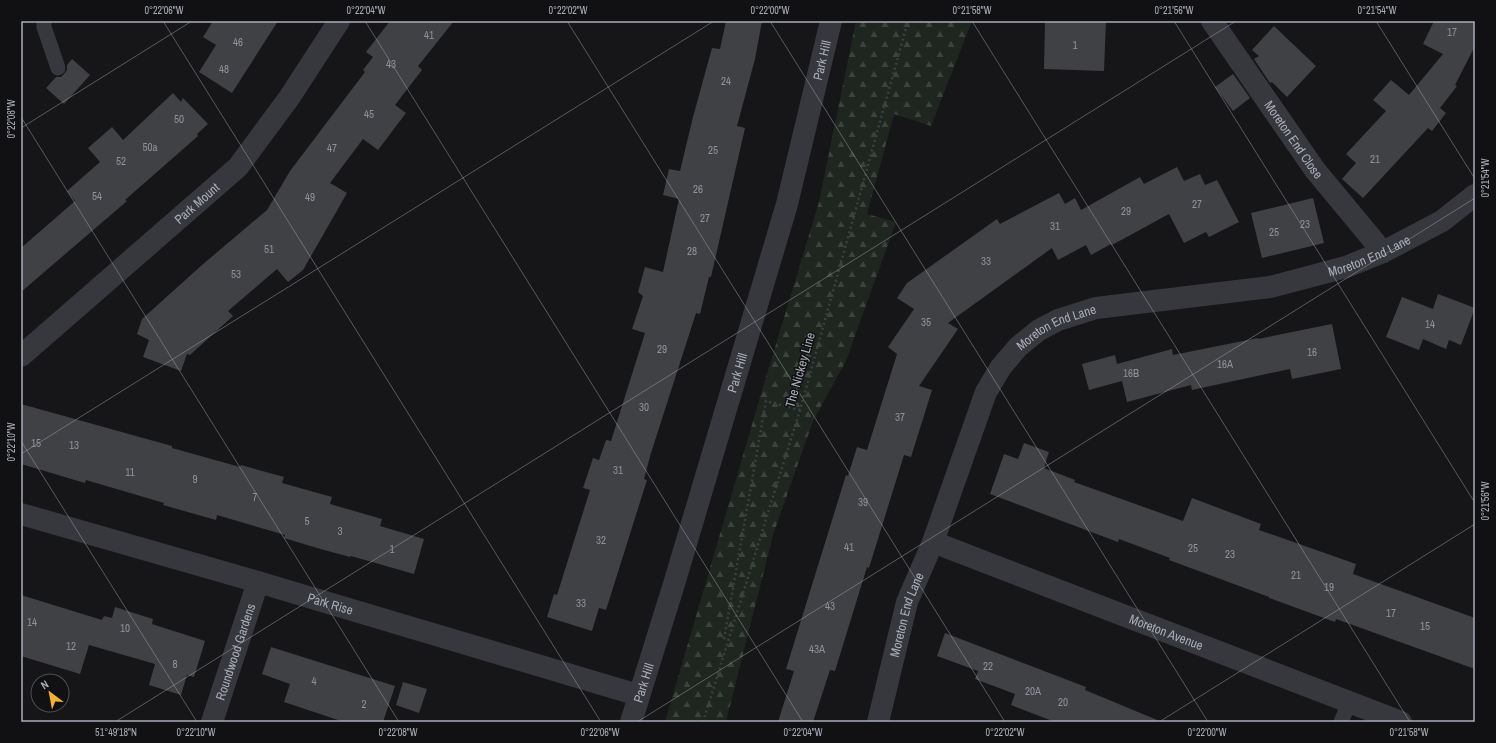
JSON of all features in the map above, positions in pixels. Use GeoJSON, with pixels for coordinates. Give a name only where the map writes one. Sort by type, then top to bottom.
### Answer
{"type":"FeatureCollection","features":[{"type":"Feature","properties":{"kind":"street","name":"Park Mount"},"geometry":{"type":"LineString","coordinates":[[21,356],[238,167],[289,98],[339,21]]}},
{"type":"Feature","properties":{"kind":"street","name":"Park Hill"},"geometry":{"type":"LineString","coordinates":[[631,722],[638,695],[674,584],[787,204],[831,21]]}},
{"type":"Feature","properties":{"kind":"street","name":"Moreton End Close"},"geometry":{"type":"LineString","coordinates":[[1212,21],[1315,170],[1383,252]]}},
{"type":"Feature","properties":{"kind":"street","name":"Moreton End Lane"},"geometry":{"type":"LineString","coordinates":[[878,722],[906,602],[933,542],[986,392],[1001,367],[1018,347],[1039,330],[1058,320],[1096,308],[1270,287],[1346,268],[1383,252],[1442,221],[1475,195]]}},
{"type":"Feature","properties":{"kind":"street","name":"Park Rise"},"geometry":{"type":"LineString","coordinates":[[21,514],[258,582],[638,695]]}},
{"type":"Feature","properties":{"kind":"street","name":"Moreton Avenue"},"geometry":{"type":"LineString","coordinates":[[933,542],[1345,712],[1401,722]]}},
{"type":"Feature","properties":{"kind":"street","name":"Roundwood Gardens"},"geometry":{"type":"LineString","coordinates":[[212,722],[258,582]]}},
{"type":"Feature","properties":{"kind":"lane"},"geometry":{"type":"LineString","coordinates":[[44,21],[44,27],[58,68]]}},
{"type":"Feature","properties":{"kind":"path","name":"The Nickey Line"},"geometry":{"type":"LineString","coordinates":[[703,722],[800,410],[908,21]]}},
{"type":"Feature","properties":{"kind":"path"},"geometry":{"type":"LineString","coordinates":[[724,639],[766,401],[800,410]]}},
{"type":"Feature","properties":{"kind":"green space"},"geometry":{"type":"Polygon","coordinates":[[[856,21],[972,21],[931,126],[894,114],[867,214],[896,222],[846,361],[813,421],[773,535],[726,722],[665,722],[819,202],[856,21]]]}},
{"type":"Feature","properties":{"kind":"building"},"geometry":{"type":"Polygon","coordinates":[[[213,21],[278,21],[232,93],[199,72],[216,45],[203,37],[213,21]]]}},
{"type":"Feature","properties":{"kind":"building"},"geometry":{"type":"Polygon","coordinates":[[[390,21],[454,21],[418,66],[422,70],[395,105],[406,113],[378,150],[363,139],[330,183],[347,193],[303,270],[288,282],[277,269],[228,311],[233,316],[190,355],[187,354],[181,371],[143,357],[149,340],[137,334],[142,319],[202,265],[267,210],[290,171],[365,72],[363,70],[373,57],[366,52],[390,21]]]}},
{"type":"Feature","properties":{"kind":"building"},"geometry":{"type":"Polygon","coordinates":[[[726,21],[762,21],[755,59],[737,126],[745,128],[711,277],[709,277],[700,314],[696,313],[651,453],[644,479],[647,480],[606,610],[599,608],[592,631],[547,617],[554,594],[557,595],[590,490],[583,488],[593,458],[599,460],[606,440],[611,441],[645,333],[632,329],[643,296],[638,292],[645,267],[663,272],[679,199],[663,195],[669,169],[680,171],[712,48],[720,49],[726,21]]]}},
{"type":"Feature","properties":{"kind":"building"},"geometry":{"type":"Polygon","coordinates":[[[1045,21],[1106,21],[1104,71],[1044,69],[1045,21]]]}},
{"type":"Feature","properties":{"kind":"building"},"geometry":{"type":"Polygon","coordinates":[[[1434,21],[1475,21],[1475,46],[1455,85],[1457,86],[1440,108],[1446,113],[1432,131],[1428,128],[1363,198],[1342,179],[1356,163],[1346,154],[1386,111],[1373,100],[1391,80],[1409,95],[1443,54],[1423,44],[1434,21]]]}},
{"type":"Feature","properties":{"kind":"building"},"geometry":{"type":"Polygon","coordinates":[[[1274,26],[1316,66],[1287,97],[1272,82],[1270,83],[1254,59],[1259,56],[1252,50],[1274,26]]]}},
{"type":"Feature","properties":{"kind":"building"},"geometry":{"type":"Polygon","coordinates":[[[72,59],[90,75],[64,104],[46,88],[56,77],[61,77],[64,74],[67,70],[67,65],[72,59]]]}},
{"type":"Feature","properties":{"kind":"building"},"geometry":{"type":"Polygon","coordinates":[[[1233,74],[1250,98],[1233,111],[1215,87],[1233,74]]]}},
{"type":"Feature","properties":{"kind":"building"},"geometry":{"type":"Polygon","coordinates":[[[173,93],[181,102],[183,98],[208,124],[197,134],[198,136],[125,200],[127,201],[21,292],[21,248],[75,201],[67,191],[100,162],[88,148],[112,127],[123,140],[173,93]]]}},
{"type":"Feature","properties":{"kind":"building"},"geometry":{"type":"Polygon","coordinates":[[[1177,167],[1184,181],[1200,174],[1205,185],[1217,180],[1239,222],[1209,237],[1206,232],[1184,243],[1169,214],[1091,255],[1086,245],[1058,260],[1052,248],[948,323],[958,329],[919,386],[932,390],[911,457],[904,455],[835,671],[830,670],[813,722],[778,722],[794,671],[786,669],[846,475],[848,476],[857,447],[867,450],[897,354],[888,347],[914,309],[897,298],[907,283],[997,219],[1000,224],[1059,193],[1065,204],[1075,198],[1081,210],[1140,177],[1144,184],[1177,167]]]}},
{"type":"Feature","properties":{"kind":"building"},"geometry":{"type":"Polygon","coordinates":[[[1313,198],[1324,243],[1262,258],[1251,213],[1313,198]]]}},
{"type":"Feature","properties":{"kind":"building"},"geometry":{"type":"Polygon","coordinates":[[[1438,294],[1475,308],[1461,345],[1449,340],[1446,349],[1423,339],[1419,350],[1386,337],[1402,297],[1433,309],[1438,294]]]}},
{"type":"Feature","properties":{"kind":"building"},"geometry":{"type":"Polygon","coordinates":[[[1332,324],[1341,369],[1292,379],[1290,369],[1192,390],[1191,385],[1127,402],[1122,381],[1089,390],[1082,364],[1115,355],[1117,364],[1172,349],[1173,355],[1332,324]]]}},
{"type":"Feature","properties":{"kind":"building"},"geometry":{"type":"Polygon","coordinates":[[[21,404],[172,446],[172,448],[240,467],[241,465],[284,477],[282,483],[332,497],[330,504],[382,519],[380,526],[424,539],[414,574],[317,548],[284,538],[285,535],[217,515],[216,520],[163,505],[164,503],[86,480],[85,483],[21,464],[21,404]]]}},
{"type":"Feature","properties":{"kind":"building"},"geometry":{"type":"Polygon","coordinates":[[[1024,443],[1049,452],[1044,468],[1075,480],[1074,482],[1183,521],[1192,498],[1261,524],[1259,530],[1356,564],[1353,574],[1475,618],[1475,669],[1336,619],[1335,622],[1169,560],[1170,558],[1119,539],[1118,542],[990,494],[1004,454],[1018,459],[1024,443]]]}},
{"type":"Feature","properties":{"kind":"building"},"geometry":{"type":"Polygon","coordinates":[[[21,595],[102,620],[104,616],[112,618],[115,607],[153,619],[152,624],[205,641],[194,677],[187,675],[181,695],[149,685],[155,664],[89,645],[80,674],[21,656],[21,595]]]}},
{"type":"Feature","properties":{"kind":"building"},"geometry":{"type":"Polygon","coordinates":[[[945,633],[1086,687],[1085,690],[1162,722],[1055,722],[1011,705],[1015,694],[975,679],[978,671],[937,656],[945,633]]]}},
{"type":"Feature","properties":{"kind":"building"},"geometry":{"type":"Polygon","coordinates":[[[271,647],[395,686],[383,722],[344,722],[284,702],[290,684],[262,674],[271,647]]]}},
{"type":"Feature","properties":{"kind":"building"},"geometry":{"type":"Polygon","coordinates":[[[403,682],[427,689],[419,713],[396,705],[403,682]]]}}]}
